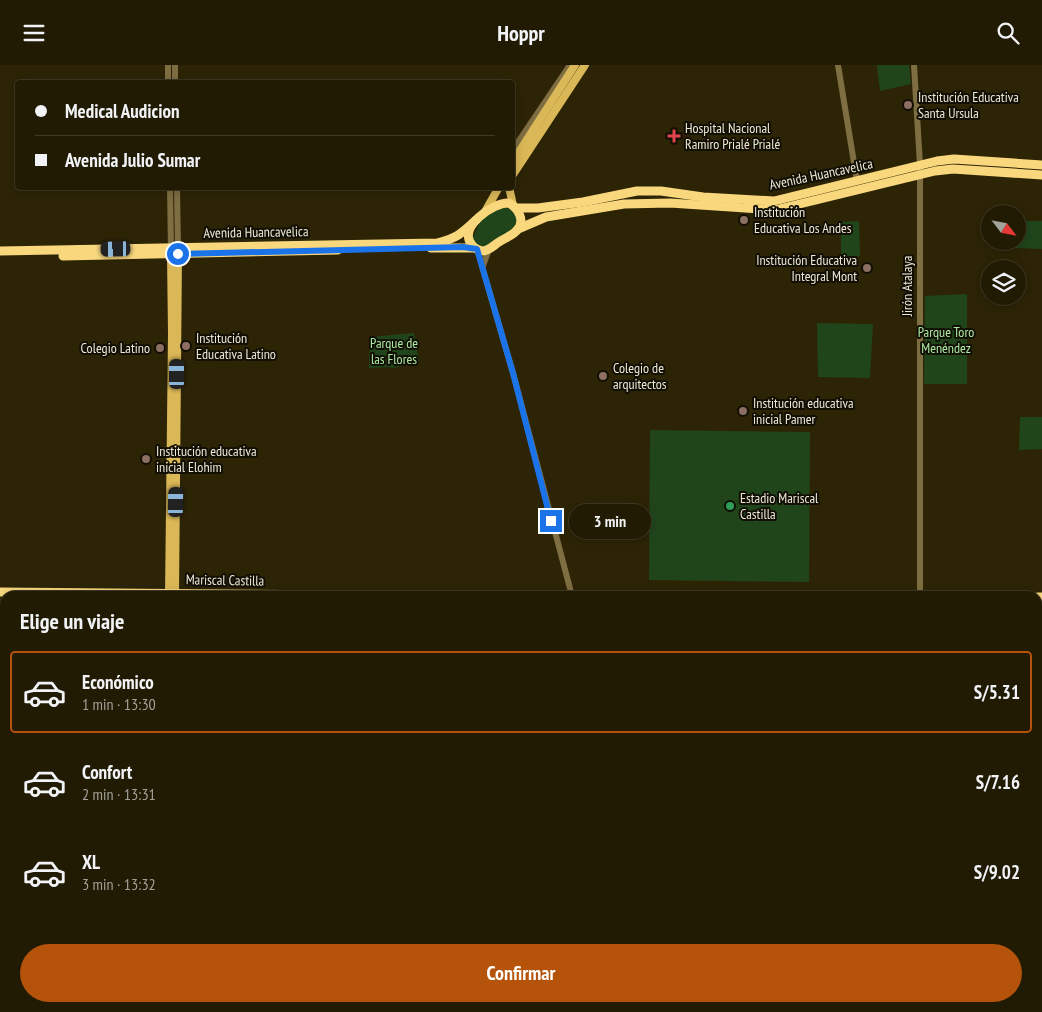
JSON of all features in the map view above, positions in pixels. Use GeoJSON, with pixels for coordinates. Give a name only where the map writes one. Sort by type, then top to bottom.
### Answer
{"type":"FeatureCollection","features":[{"type":"Feature","properties":{"kind":"highway","name":"Avenida Huancavelica"},"geometry":{"type":"LineString","coordinates":[[738,203],[775,210],[954,159],[1042,165]]}},
{"type":"Feature","properties":{"kind":"highway","name":"Avenida Huancavelica"},"geometry":{"type":"LineString","coordinates":[[514,207],[538,208],[774,201],[857,181],[920,170],[953,169],[1042,175]]}},
{"type":"Feature","properties":{"kind":"highway"},"geometry":{"type":"LineString","coordinates":[[506,203],[514,207],[521,218],[518,229],[489,249],[482,251],[476,249],[470,243],[469,237],[476,221],[486,210],[506,203]]}},
{"type":"Feature","properties":{"kind":"highway","name":"Avenida Huancavelica"},"geometry":{"type":"LineString","coordinates":[[518,229],[546,217],[588,206]]}},
{"type":"Feature","properties":{"kind":"highway","name":"Avenida Huancavelica"},"geometry":{"type":"LineString","coordinates":[[0,256],[436,243],[454,239],[476,221]]}},
{"type":"Feature","properties":{"kind":"highway","name":"Avenida Huancavelica"},"geometry":{"type":"LineString","coordinates":[[0,251],[174,251],[457,247],[476,249]]}},
{"type":"Feature","properties":{"kind":"main road"},"geometry":{"type":"LineString","coordinates":[[515,158],[575,65]]}},
{"type":"Feature","properties":{"kind":"main road"},"geometry":{"type":"LineString","coordinates":[[515,171],[585,65]]}},
{"type":"Feature","properties":{"kind":"main road"},"geometry":{"type":"LineString","coordinates":[[486,210],[498,190]]}},
{"type":"Feature","properties":{"kind":"main road"},"geometry":{"type":"LineString","coordinates":[[510,190],[514,207]]}},
{"type":"Feature","properties":{"kind":"main road"},"geometry":{"type":"LineString","coordinates":[[172,591],[174,251]]}},
{"type":"Feature","properties":{"kind":"street"},"geometry":{"type":"LineString","coordinates":[[168,65],[168,80]]}},
{"type":"Feature","properties":{"kind":"street"},"geometry":{"type":"LineString","coordinates":[[175,65],[175,80]]}},
{"type":"Feature","properties":{"kind":"street"},"geometry":{"type":"LineString","coordinates":[[515,147],[570,65]]}},
{"type":"Feature","properties":{"kind":"street"},"geometry":{"type":"LineString","coordinates":[[838,65],[857,181]]}},
{"type":"Feature","properties":{"kind":"street","name":"Jirón Atalaya"},"geometry":{"type":"LineString","coordinates":[[914,65],[920,170],[920,591]]}},
{"type":"Feature","properties":{"kind":"street"},"geometry":{"type":"LineString","coordinates":[[170,190],[174,251]]}},
{"type":"Feature","properties":{"kind":"street"},"geometry":{"type":"LineString","coordinates":[[174,251],[177,190]]}},
{"type":"Feature","properties":{"kind":"street"},"geometry":{"type":"LineString","coordinates":[[476,249],[483,266],[571,591]]}},
{"type":"Feature","properties":{"kind":"street"},"geometry":{"type":"LineString","coordinates":[[483,266],[489,249]]}},
{"type":"Feature","properties":{"kind":"green space"},"geometry":{"type":"Polygon","coordinates":[[[877,65],[909,65],[911,84],[880,91],[877,65]]]}},
{"type":"Feature","properties":{"kind":"green space"},"geometry":{"type":"Polygon","coordinates":[[[500,207],[512,210],[518,222],[511,230],[484,248],[475,245],[473,238],[480,221],[500,207]]]}},
{"type":"Feature","properties":{"kind":"green space"},"geometry":{"type":"Polygon","coordinates":[[[859,221],[860,256],[841,257],[841,222],[859,221]]]}},
{"type":"Feature","properties":{"kind":"green space"},"geometry":{"type":"Polygon","coordinates":[[[1026,221],[1042,221],[1042,249],[1026,248],[1026,221]]]}},
{"type":"Feature","properties":{"kind":"green space","name":"Parque Toro Menéndez"},"geometry":{"type":"Polygon","coordinates":[[[967,294],[967,384],[924,384],[925,296],[967,294]]]}},
{"type":"Feature","properties":{"kind":"green space"},"geometry":{"type":"Polygon","coordinates":[[[817,323],[873,324],[870,378],[818,377],[817,323]]]}},
{"type":"Feature","properties":{"kind":"green space","name":"Parque de las Flores"},"geometry":{"type":"Polygon","coordinates":[[[414,333],[419,361],[417,364],[393,368],[369,368],[370,337],[414,333]]]}},
{"type":"Feature","properties":{"kind":"green space"},"geometry":{"type":"Polygon","coordinates":[[[1020,417],[1042,417],[1042,449],[1019,450],[1020,417]]]}},
{"type":"Feature","properties":{"kind":"green space","name":"Estadio Mariscal Castilla"},"geometry":{"type":"Polygon","coordinates":[[[650,430],[810,432],[809,582],[649,580],[650,430]]]}},
{"type":"Feature","properties":{"kind":"place","name":"Institución Educativa Santa Ursula"},"geometry":{"type":"Point","coordinates":[908,105]}},
{"type":"Feature","properties":{"kind":"place","name":"Hospital Nacional Ramiro Prialé Prialé"},"geometry":{"type":"Point","coordinates":[674,136]}},
{"type":"Feature","properties":{"kind":"place","name":"Institución Educativa Los Andes"},"geometry":{"type":"Point","coordinates":[744,220]}},
{"type":"Feature","properties":{"kind":"place","name":"Institución Educativa Integral Mont"},"geometry":{"type":"Point","coordinates":[867,268]}},
{"type":"Feature","properties":{"kind":"place","name":"Institución Educativa Latino"},"geometry":{"type":"Point","coordinates":[186,346]}},
{"type":"Feature","properties":{"kind":"place","name":"Colegio Latino"},"geometry":{"type":"Point","coordinates":[160,348]}},
{"type":"Feature","properties":{"kind":"place","name":"Colegio de arquitectos"},"geometry":{"type":"Point","coordinates":[603,376]}},
{"type":"Feature","properties":{"kind":"place","name":"Institución educativa inicial Pamer"},"geometry":{"type":"Point","coordinates":[743,411]}},
{"type":"Feature","properties":{"kind":"place","name":"Institución educativa inicial Elohim"},"geometry":{"type":"Point","coordinates":[146,459]}},
{"type":"Feature","properties":{"kind":"place","name":"Estadio Mariscal Castilla"},"geometry":{"type":"Point","coordinates":[730,506]}},
{"type":"Feature","properties":{"kind":"route"},"geometry":{"type":"LineString","coordinates":[[178,254],[463,247],[477,249],[513,373],[551,521]]}}]}
